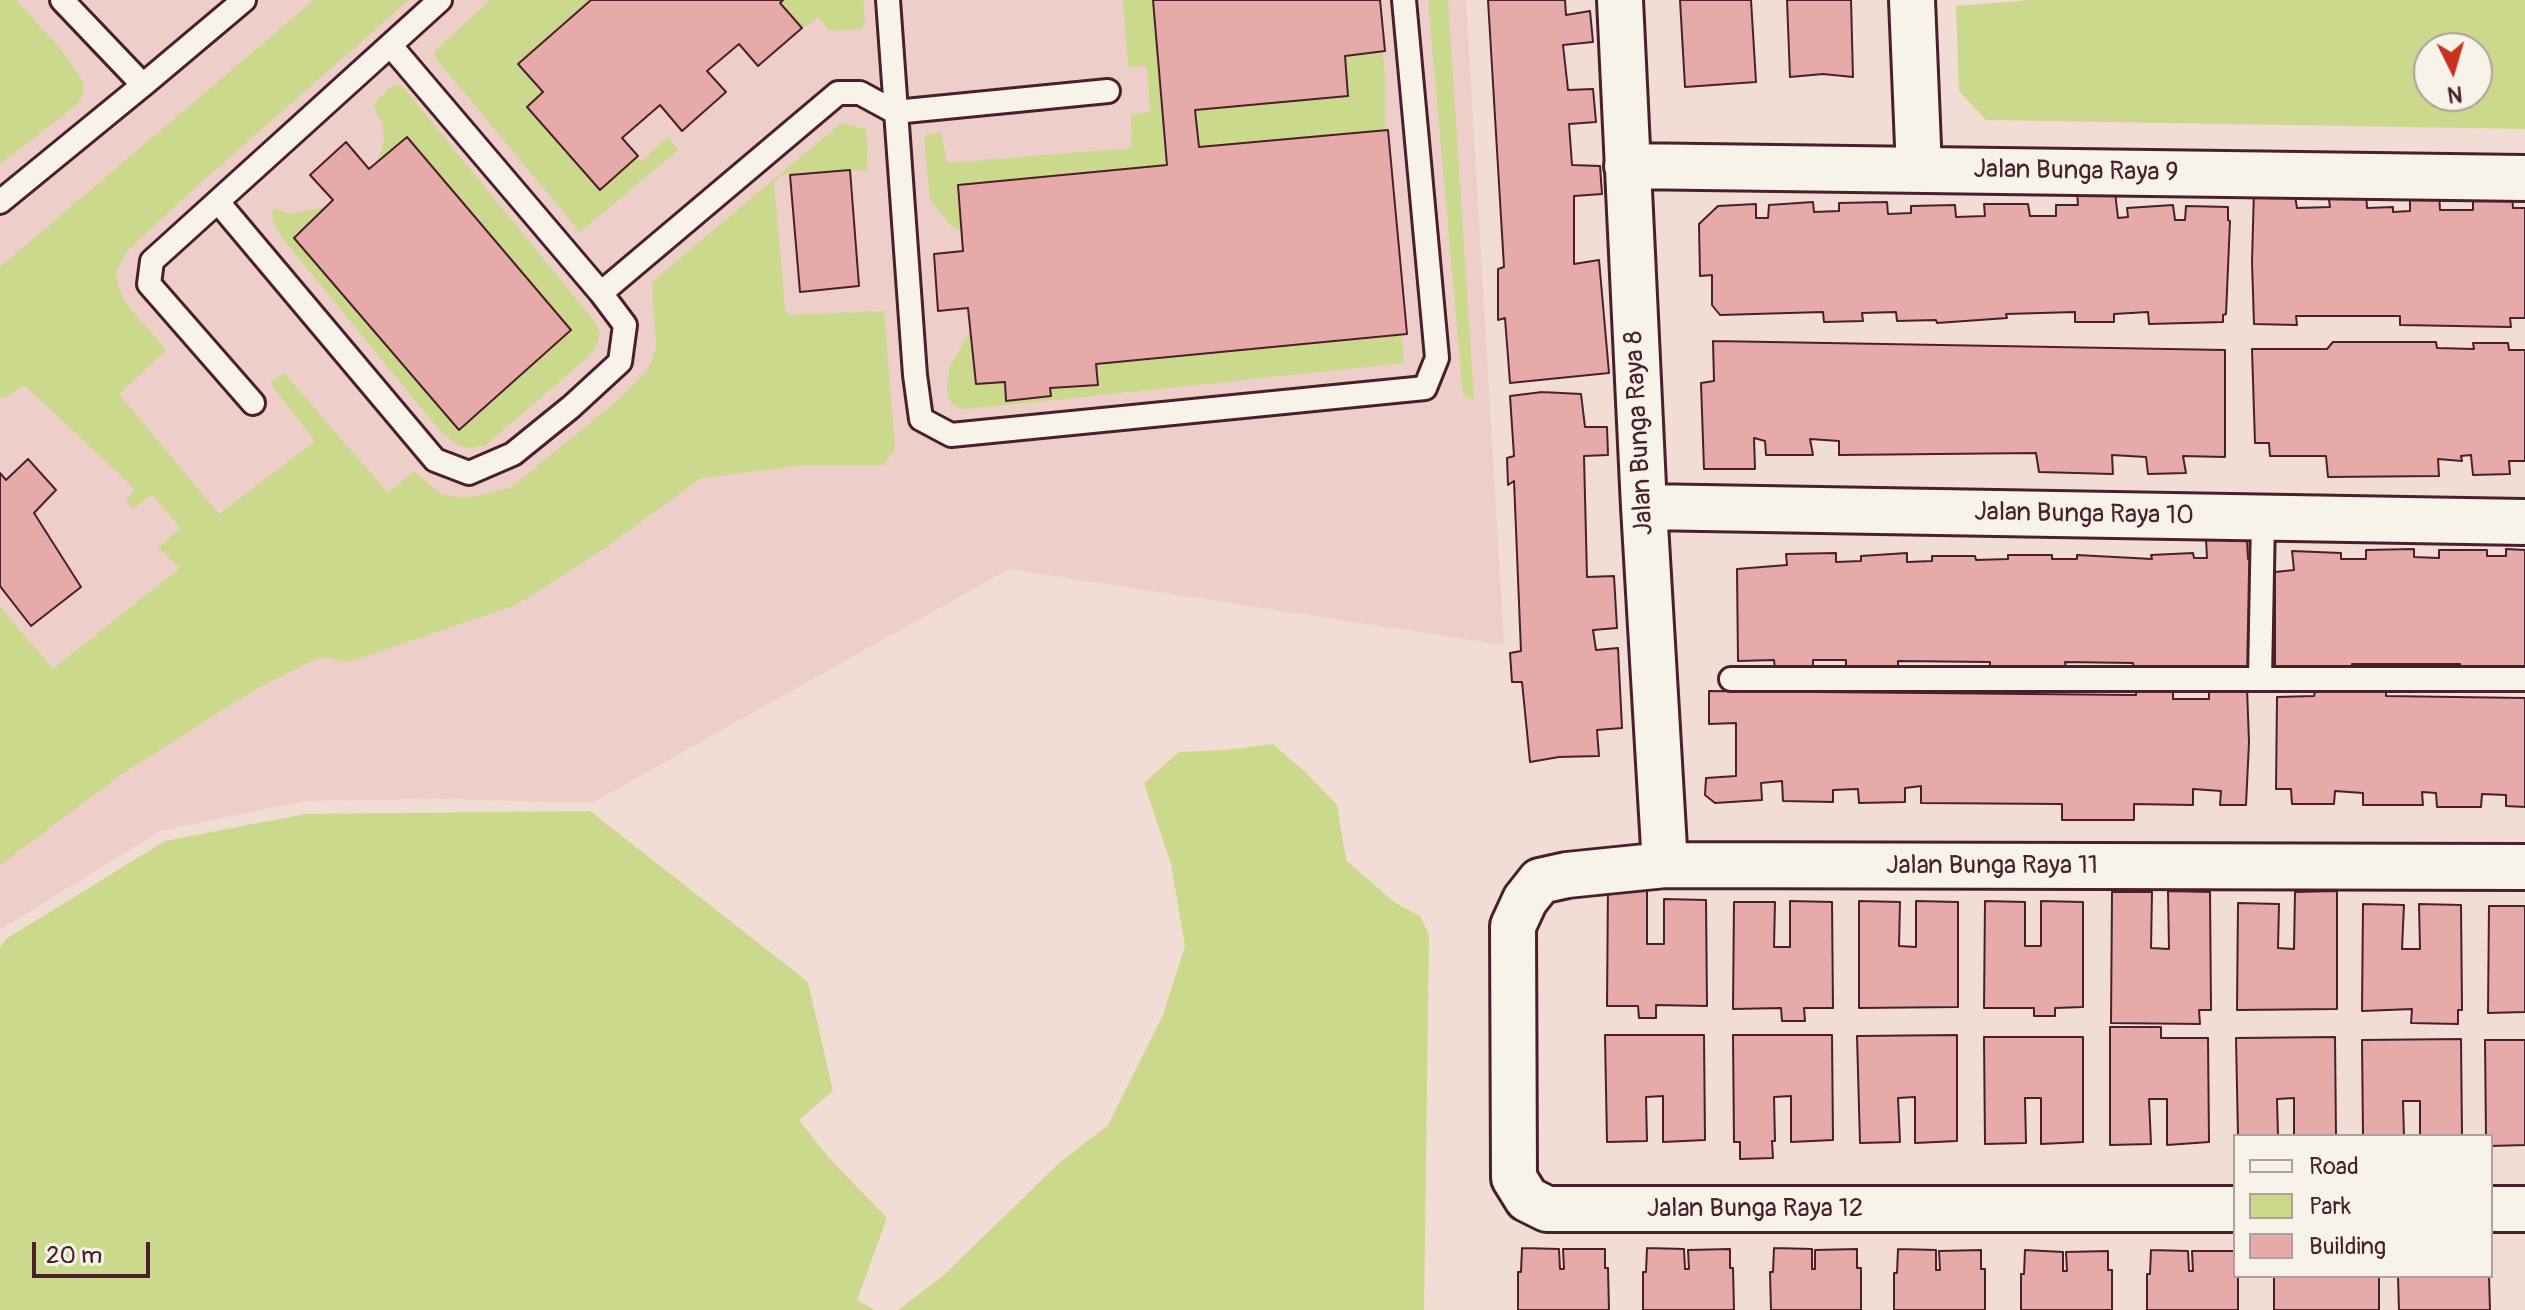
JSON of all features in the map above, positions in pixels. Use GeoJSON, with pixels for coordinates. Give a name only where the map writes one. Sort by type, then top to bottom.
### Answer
{"type":"FeatureCollection","features":[{"type":"Feature","properties":{"kind":"street","name":"Jalan Bunga Raya 8"},"geometry":{"type":"LineString","coordinates":[[1620,0],[1665,865]]}},
{"type":"Feature","properties":{"kind":"street"},"geometry":{"type":"LineString","coordinates":[[1912,0],[1919,170]]}},
{"type":"Feature","properties":{"kind":"street","name":"Jalan Bunga Raya 9"},"geometry":{"type":"LineString","coordinates":[[1627,166],[2525,178]]}},
{"type":"Feature","properties":{"kind":"street","name":"Jalan Bunga Raya 10"},"geometry":{"type":"LineString","coordinates":[[1644,507],[2525,522]]}},
{"type":"Feature","properties":{"kind":"street","name":"Jalan Bunga Raya 11"},"geometry":{"type":"LineString","coordinates":[[1512,954],[1513,926],[1525,900],[1540,881],[1567,875],[1665,865],[2525,867]]}},
{"type":"Feature","properties":{"kind":"street","name":"Jalan Bunga Raya 12"},"geometry":{"type":"LineString","coordinates":[[1512,954],[1514,1178],[1527,1199],[1547,1209],[2233,1209]]}},
{"type":"Feature","properties":{"kind":"street"},"geometry":{"type":"LineString","coordinates":[[2493,1209],[2525,1209]]}},
{"type":"Feature","properties":{"kind":"lane"},"geometry":{"type":"LineString","coordinates":[[62,0],[143,85]]}},
{"type":"Feature","properties":{"kind":"lane"},"geometry":{"type":"LineString","coordinates":[[0,202],[244,0]]}},
{"type":"Feature","properties":{"kind":"lane"},"geometry":{"type":"LineString","coordinates":[[253,403],[149,284],[152,261],[440,0]]}},
{"type":"Feature","properties":{"kind":"lane"},"geometry":{"type":"LineString","coordinates":[[888,0],[915,375],[921,419],[951,435],[1425,388],[1437,358],[1404,0]]}},
{"type":"Feature","properties":{"kind":"lane"},"geometry":{"type":"LineString","coordinates":[[218,202],[435,460],[469,473],[513,454],[571,407],[620,362],[625,325],[391,46]]}},
{"type":"Feature","properties":{"kind":"lane"},"geometry":{"type":"LineString","coordinates":[[601,293],[838,93],[860,93],[895,112],[1108,91]]}},
{"type":"Feature","properties":{"kind":"lane"},"geometry":{"type":"LineString","coordinates":[[2260,679],[2263,518]]}},
{"type":"Feature","properties":{"kind":"lane"},"geometry":{"type":"LineString","coordinates":[[1731,679],[2525,679]]}},
{"type":"Feature","properties":{"kind":"shaded area"},"geometry":{"type":"Polygon","coordinates":[[[0,0],[1466,0],[1504,645],[1009,569],[592,803],[440,799],[304,801],[160,831],[0,930],[0,0]]]}},
{"type":"Feature","properties":{"kind":"green space"},"geometry":{"type":"Polygon","coordinates":[[[0,0],[16,0],[59,47],[81,78],[84,88],[81,99],[74,107],[0,164],[0,0]]]}},
{"type":"Feature","properties":{"kind":"green space"},"geometry":{"type":"Polygon","coordinates":[[[314,0],[409,0],[198,185],[129,249],[117,269],[116,279],[124,301],[166,350],[119,394],[219,514],[315,441],[270,383],[284,373],[388,493],[414,471],[439,493],[454,497],[467,498],[510,488],[612,405],[645,373],[656,347],[653,281],[841,123],[866,129],[868,170],[788,174],[780,176],[774,183],[785,307],[791,315],[884,311],[895,448],[884,465],[804,465],[701,478],[601,551],[516,605],[349,662],[320,657],[249,693],[119,776],[0,865],[0,607],[53,669],[180,568],[156,546],[159,547],[181,528],[152,495],[133,509],[125,501],[133,492],[133,487],[24,385],[7,397],[0,398],[0,267],[314,0]]]}},
{"type":"Feature","properties":{"kind":"green space"},"geometry":{"type":"Polygon","coordinates":[[[490,0],[863,0],[865,22],[861,29],[830,31],[818,17],[807,26],[748,37],[617,131],[623,153],[642,161],[668,137],[678,150],[580,232],[434,56],[435,51],[490,0]]]}},
{"type":"Feature","properties":{"kind":"green space"},"geometry":{"type":"Polygon","coordinates":[[[1123,0],[1377,0],[1385,75],[1385,134],[1404,363],[988,407],[962,409],[949,399],[949,369],[974,324],[967,235],[952,226],[930,200],[924,139],[926,135],[941,132],[947,163],[1132,148],[1131,115],[1150,112],[1147,66],[1128,67],[1123,0]]]}},
{"type":"Feature","properties":{"kind":"green space"},"geometry":{"type":"Polygon","coordinates":[[[1428,0],[1448,0],[1474,400],[1463,395],[1428,0]]]}},
{"type":"Feature","properties":{"kind":"green space"},"geometry":{"type":"Polygon","coordinates":[[[2030,0],[2525,0],[2525,129],[1986,120],[1959,91],[1956,6],[2030,0]]]}},
{"type":"Feature","properties":{"kind":"green space"},"geometry":{"type":"Polygon","coordinates":[[[392,86],[403,87],[595,322],[600,333],[596,347],[589,356],[485,446],[466,448],[442,433],[283,239],[273,221],[274,208],[289,214],[334,205],[372,174],[384,143],[383,124],[374,104],[392,86]]]}},
{"type":"Feature","properties":{"kind":"green space"},"geometry":{"type":"Polygon","coordinates":[[[1273,744],[1337,805],[1346,860],[1394,902],[1420,916],[1429,935],[1424,1310],[898,1310],[944,1275],[1058,1164],[1108,1125],[1163,1015],[1185,946],[1171,864],[1144,783],[1179,752],[1273,744]]]}},
{"type":"Feature","properties":{"kind":"green space"},"geometry":{"type":"Polygon","coordinates":[[[590,811],[808,982],[833,1091],[799,1120],[829,1158],[887,1218],[857,1300],[875,1310],[0,1310],[0,947],[6,939],[165,841],[305,814],[590,811]]]}},
{"type":"Feature","properties":{"kind":"building"},"geometry":{"type":"Polygon","coordinates":[[[591,0],[783,0],[780,3],[802,28],[758,66],[739,44],[707,71],[726,92],[682,131],[660,105],[622,138],[638,156],[600,190],[527,107],[543,92],[518,64],[591,0]]]}},
{"type":"Feature","properties":{"kind":"building"},"geometry":{"type":"Polygon","coordinates":[[[1153,0],[1380,0],[1385,51],[1345,56],[1348,96],[1195,110],[1199,147],[1388,130],[1407,334],[1096,364],[1098,385],[1050,388],[1051,396],[1006,401],[1005,382],[976,384],[968,308],[938,311],[934,254],[963,251],[958,185],[1167,165],[1153,0]]]}},
{"type":"Feature","properties":{"kind":"building"},"geometry":{"type":"Polygon","coordinates":[[[1488,0],[1565,0],[1566,15],[1590,11],[1593,42],[1563,45],[1568,90],[1593,89],[1596,122],[1569,124],[1572,165],[1600,166],[1602,194],[1574,196],[1574,264],[1599,260],[1609,373],[1510,383],[1505,318],[1498,320],[1498,269],[1504,267],[1488,0]]]}},
{"type":"Feature","properties":{"kind":"building"},"geometry":{"type":"Polygon","coordinates":[[[1680,0],[1751,0],[1756,82],[1685,87],[1680,0]]]}},
{"type":"Feature","properties":{"kind":"building"},"geometry":{"type":"Polygon","coordinates":[[[1787,0],[1851,0],[1853,77],[1823,74],[1790,77],[1787,0]]]}},
{"type":"Feature","properties":{"kind":"building"},"geometry":{"type":"Polygon","coordinates":[[[407,137],[571,330],[459,430],[294,238],[333,200],[310,175],[346,142],[369,169],[407,137]]]}},
{"type":"Feature","properties":{"kind":"building"},"geometry":{"type":"Polygon","coordinates":[[[850,170],[859,286],[800,292],[790,175],[850,170]]]}},
{"type":"Feature","properties":{"kind":"building"},"geometry":{"type":"Polygon","coordinates":[[[2254,189],[2294,190],[2297,208],[2330,207],[2328,193],[2366,191],[2367,208],[2393,207],[2393,212],[2410,211],[2410,194],[2439,192],[2440,210],[2473,210],[2473,192],[2512,193],[2513,208],[2525,208],[2525,318],[2510,318],[2511,327],[2400,325],[2400,316],[2296,316],[2297,325],[2254,324],[2254,189]]]}},
{"type":"Feature","properties":{"kind":"building"},"geometry":{"type":"Polygon","coordinates":[[[2077,191],[2115,192],[2118,218],[2128,217],[2127,208],[2173,205],[2175,220],[2185,220],[2186,206],[2228,207],[2226,314],[2223,315],[2223,322],[2149,324],[2148,312],[2114,314],[2114,322],[2075,322],[2075,312],[2006,314],[2007,318],[1937,323],[1936,320],[1897,321],[1896,312],[1862,313],[1863,321],[1824,322],[1823,312],[1720,315],[1712,305],[1712,275],[1700,276],[1699,224],[1718,206],[1756,204],[1756,218],[1768,218],[1769,205],[1813,202],[1814,212],[1839,211],[1839,203],[1887,202],[1888,214],[1911,213],[1911,206],[1955,205],[1956,217],[1985,216],[1984,204],[2028,204],[2030,216],[2056,216],[2056,205],[2078,205],[2077,191]]]}},
{"type":"Feature","properties":{"kind":"building"},"geometry":{"type":"Polygon","coordinates":[[[1713,341],[2225,350],[2225,457],[2183,456],[2186,473],[2148,474],[2146,457],[2112,455],[2113,474],[2039,472],[2036,453],[1839,455],[1839,441],[1810,439],[1813,455],[1766,455],[1765,441],[1754,438],[1755,469],[1704,469],[1701,383],[1714,381],[1713,341]]]}},
{"type":"Feature","properties":{"kind":"building"},"geometry":{"type":"Polygon","coordinates":[[[2333,342],[2436,342],[2437,348],[2474,349],[2473,343],[2508,343],[2509,350],[2525,350],[2525,461],[2509,461],[2510,474],[2473,475],[2471,455],[2461,456],[2462,461],[2438,459],[2439,476],[2328,477],[2326,456],[2270,456],[2269,443],[2255,443],[2252,349],[2327,349],[2333,342]]]}},
{"type":"Feature","properties":{"kind":"building"},"geometry":{"type":"Polygon","coordinates":[[[1542,392],[1581,394],[1585,427],[1607,427],[1608,455],[1584,456],[1587,577],[1614,576],[1617,628],[1593,630],[1596,650],[1618,648],[1622,728],[1597,730],[1599,756],[1559,757],[1530,762],[1522,682],[1512,682],[1510,653],[1521,651],[1514,481],[1508,485],[1507,458],[1514,456],[1510,396],[1542,392]]]}},
{"type":"Feature","properties":{"kind":"building"},"geometry":{"type":"Polygon","coordinates":[[[28,459],[56,490],[34,513],[81,587],[31,626],[0,586],[0,473],[6,480],[28,459]]]}},
{"type":"Feature","properties":{"kind":"building"},"geometry":{"type":"Polygon","coordinates":[[[2206,539],[2247,541],[2250,558],[2248,671],[2134,671],[2133,663],[2065,662],[2066,669],[1990,671],[1990,662],[1898,661],[1898,668],[1846,668],[1846,660],[1813,660],[1813,670],[1775,669],[1774,660],[1738,661],[1737,569],[1787,565],[1786,554],[1836,553],[1836,562],[1861,561],[1861,556],[1907,553],[1907,562],[1932,561],[1932,556],[1975,556],[1976,560],[2008,559],[2008,555],[2052,555],[2052,559],[2077,559],[2077,555],[2152,559],[2151,555],[2193,553],[2194,558],[2207,558],[2206,539]]]}},
{"type":"Feature","properties":{"kind":"building"},"geometry":{"type":"Polygon","coordinates":[[[2414,549],[2414,557],[2439,558],[2439,550],[2487,550],[2487,556],[2506,556],[2506,549],[2525,550],[2525,673],[2461,673],[2460,664],[2352,664],[2352,672],[2275,671],[2275,572],[2294,570],[2292,551],[2341,553],[2341,559],[2366,559],[2366,550],[2414,549]]]}},
{"type":"Feature","properties":{"kind":"building"},"geometry":{"type":"Polygon","coordinates":[[[2173,688],[2173,699],[2209,699],[2209,689],[2247,688],[2249,742],[2246,805],[2220,805],[2221,791],[2193,789],[2193,805],[2134,804],[2134,820],[2062,820],[2062,804],[1921,803],[1921,786],[1905,788],[1905,802],[1859,803],[1858,789],[1833,790],[1833,802],[1783,801],[1782,781],[1761,783],[1762,800],[1715,803],[1705,795],[1706,778],[1736,776],[1736,723],[1709,724],[1709,691],[2136,695],[2136,689],[2173,688]]]}},
{"type":"Feature","properties":{"kind":"building"},"geometry":{"type":"Polygon","coordinates":[[[2315,692],[2525,698],[2525,807],[2506,806],[2506,795],[2482,794],[2481,807],[2437,807],[2436,793],[2422,792],[2423,805],[2363,805],[2363,793],[2335,791],[2334,804],[2292,804],[2291,789],[2276,789],[2277,697],[2314,696],[2315,692]]]}},
{"type":"Feature","properties":{"kind":"building"},"geometry":{"type":"Polygon","coordinates":[[[1608,884],[1647,885],[1647,944],[1664,944],[1664,899],[1706,900],[1707,1006],[1656,1005],[1656,1018],[1639,1018],[1638,1006],[1607,1006],[1608,884]]]}},
{"type":"Feature","properties":{"kind":"building"},"geometry":{"type":"Polygon","coordinates":[[[2168,891],[2210,892],[2211,1010],[2199,1010],[2200,1024],[2111,1023],[2112,892],[2152,892],[2151,948],[2169,949],[2168,891]]]}},
{"type":"Feature","properties":{"kind":"building"},"geometry":{"type":"Polygon","coordinates":[[[2337,891],[2337,1009],[2237,1010],[2238,903],[2279,904],[2278,948],[2294,949],[2295,892],[2337,891]]]}},
{"type":"Feature","properties":{"kind":"building"},"geometry":{"type":"Polygon","coordinates":[[[1790,901],[1832,902],[1833,1008],[1804,1008],[1805,1021],[1782,1021],[1781,1008],[1733,1009],[1734,902],[1775,902],[1774,947],[1790,947],[1790,901]]]}},
{"type":"Feature","properties":{"kind":"building"},"geometry":{"type":"Polygon","coordinates":[[[1859,901],[1900,902],[1899,946],[1916,947],[1916,901],[1958,902],[1958,1007],[1859,1008],[1859,901]]]}},
{"type":"Feature","properties":{"kind":"building"},"geometry":{"type":"Polygon","coordinates":[[[1985,901],[2025,902],[2025,946],[2041,946],[2041,901],[2083,902],[2083,1007],[2055,1008],[2055,1016],[2034,1016],[2034,1008],[1984,1008],[1985,901]]]}},
{"type":"Feature","properties":{"kind":"building"},"geometry":{"type":"Polygon","coordinates":[[[2363,904],[2404,905],[2402,949],[2420,949],[2419,904],[2461,905],[2462,1010],[2458,1010],[2458,1024],[2411,1023],[2412,1009],[2362,1011],[2363,904]]]}},
{"type":"Feature","properties":{"kind":"building"},"geometry":{"type":"Polygon","coordinates":[[[2489,906],[2525,906],[2525,1012],[2488,1013],[2489,906]]]}},
{"type":"Feature","properties":{"kind":"building"},"geometry":{"type":"Polygon","coordinates":[[[2110,1027],[2161,1027],[2161,1038],[2208,1038],[2209,1142],[2167,1145],[2167,1099],[2149,1099],[2151,1144],[2110,1145],[2110,1027]]]}},
{"type":"Feature","properties":{"kind":"building"},"geometry":{"type":"Polygon","coordinates":[[[1605,1035],[1704,1035],[1705,1140],[1663,1142],[1663,1096],[1646,1097],[1647,1141],[1607,1142],[1605,1035]]]}},
{"type":"Feature","properties":{"kind":"building"},"geometry":{"type":"Polygon","coordinates":[[[1733,1035],[1832,1035],[1833,1140],[1791,1142],[1791,1096],[1774,1097],[1773,1158],[1740,1159],[1740,1142],[1734,1142],[1733,1035]]]}},
{"type":"Feature","properties":{"kind":"building"},"geometry":{"type":"Polygon","coordinates":[[[1957,1035],[1957,1141],[1915,1143],[1915,1097],[1898,1098],[1900,1142],[1860,1143],[1857,1036],[1957,1035]]]}},
{"type":"Feature","properties":{"kind":"building"},"geometry":{"type":"Polygon","coordinates":[[[1984,1037],[2083,1037],[2083,1142],[2041,1144],[2041,1098],[2025,1098],[2026,1143],[1985,1144],[1984,1037]]]}},
{"type":"Feature","properties":{"kind":"building"},"geometry":{"type":"Polygon","coordinates":[[[2335,1037],[2336,1134],[2294,1134],[2294,1098],[2277,1099],[2278,1134],[2238,1134],[2236,1038],[2335,1037]]]}},
{"type":"Feature","properties":{"kind":"building"},"geometry":{"type":"Polygon","coordinates":[[[2461,1039],[2462,1134],[2420,1134],[2420,1101],[2403,1101],[2404,1134],[2363,1134],[2362,1040],[2461,1039]]]}},
{"type":"Feature","properties":{"kind":"building"},"geometry":{"type":"Polygon","coordinates":[[[2485,1040],[2525,1040],[2525,1145],[2493,1146],[2493,1134],[2486,1134],[2485,1040]]]}},
{"type":"Feature","properties":{"kind":"building"},"geometry":{"type":"Polygon","coordinates":[[[1522,1248],[1559,1249],[1560,1269],[1564,1269],[1563,1249],[1605,1249],[1609,1310],[1518,1310],[1518,1272],[1521,1272],[1522,1248]]]}},
{"type":"Feature","properties":{"kind":"building"},"geometry":{"type":"Polygon","coordinates":[[[1647,1248],[1684,1249],[1685,1269],[1689,1269],[1688,1250],[1730,1249],[1734,1310],[1643,1310],[1643,1272],[1646,1272],[1647,1248]]]}},
{"type":"Feature","properties":{"kind":"building"},"geometry":{"type":"Polygon","coordinates":[[[1774,1248],[1812,1249],[1812,1269],[1815,1269],[1815,1250],[1857,1249],[1857,1268],[1861,1268],[1861,1310],[1771,1310],[1770,1272],[1773,1272],[1774,1248]]]}},
{"type":"Feature","properties":{"kind":"building"},"geometry":{"type":"Polygon","coordinates":[[[1898,1249],[1936,1250],[1936,1270],[1940,1270],[1939,1251],[1981,1250],[1981,1269],[1985,1269],[1985,1310],[1894,1310],[1894,1273],[1897,1273],[1898,1249]]]}},
{"type":"Feature","properties":{"kind":"building"},"geometry":{"type":"Polygon","coordinates":[[[2025,1250],[2063,1252],[2063,1271],[2067,1271],[2066,1252],[2108,1251],[2108,1270],[2112,1270],[2112,1310],[2021,1310],[2025,1250]]]}},
{"type":"Feature","properties":{"kind":"building"},"geometry":{"type":"Polygon","coordinates":[[[2151,1250],[2188,1251],[2189,1271],[2193,1271],[2192,1251],[2233,1251],[2233,1278],[2238,1278],[2238,1310],[2147,1310],[2147,1274],[2150,1274],[2151,1250]]]}},
{"type":"Feature","properties":{"kind":"building"},"geometry":{"type":"Polygon","coordinates":[[[2274,1278],[2379,1278],[2379,1310],[2274,1310],[2274,1278]]]}},
{"type":"Feature","properties":{"kind":"building"},"geometry":{"type":"Polygon","coordinates":[[[2398,1278],[2489,1278],[2490,1310],[2399,1310],[2398,1278]]]}}]}
